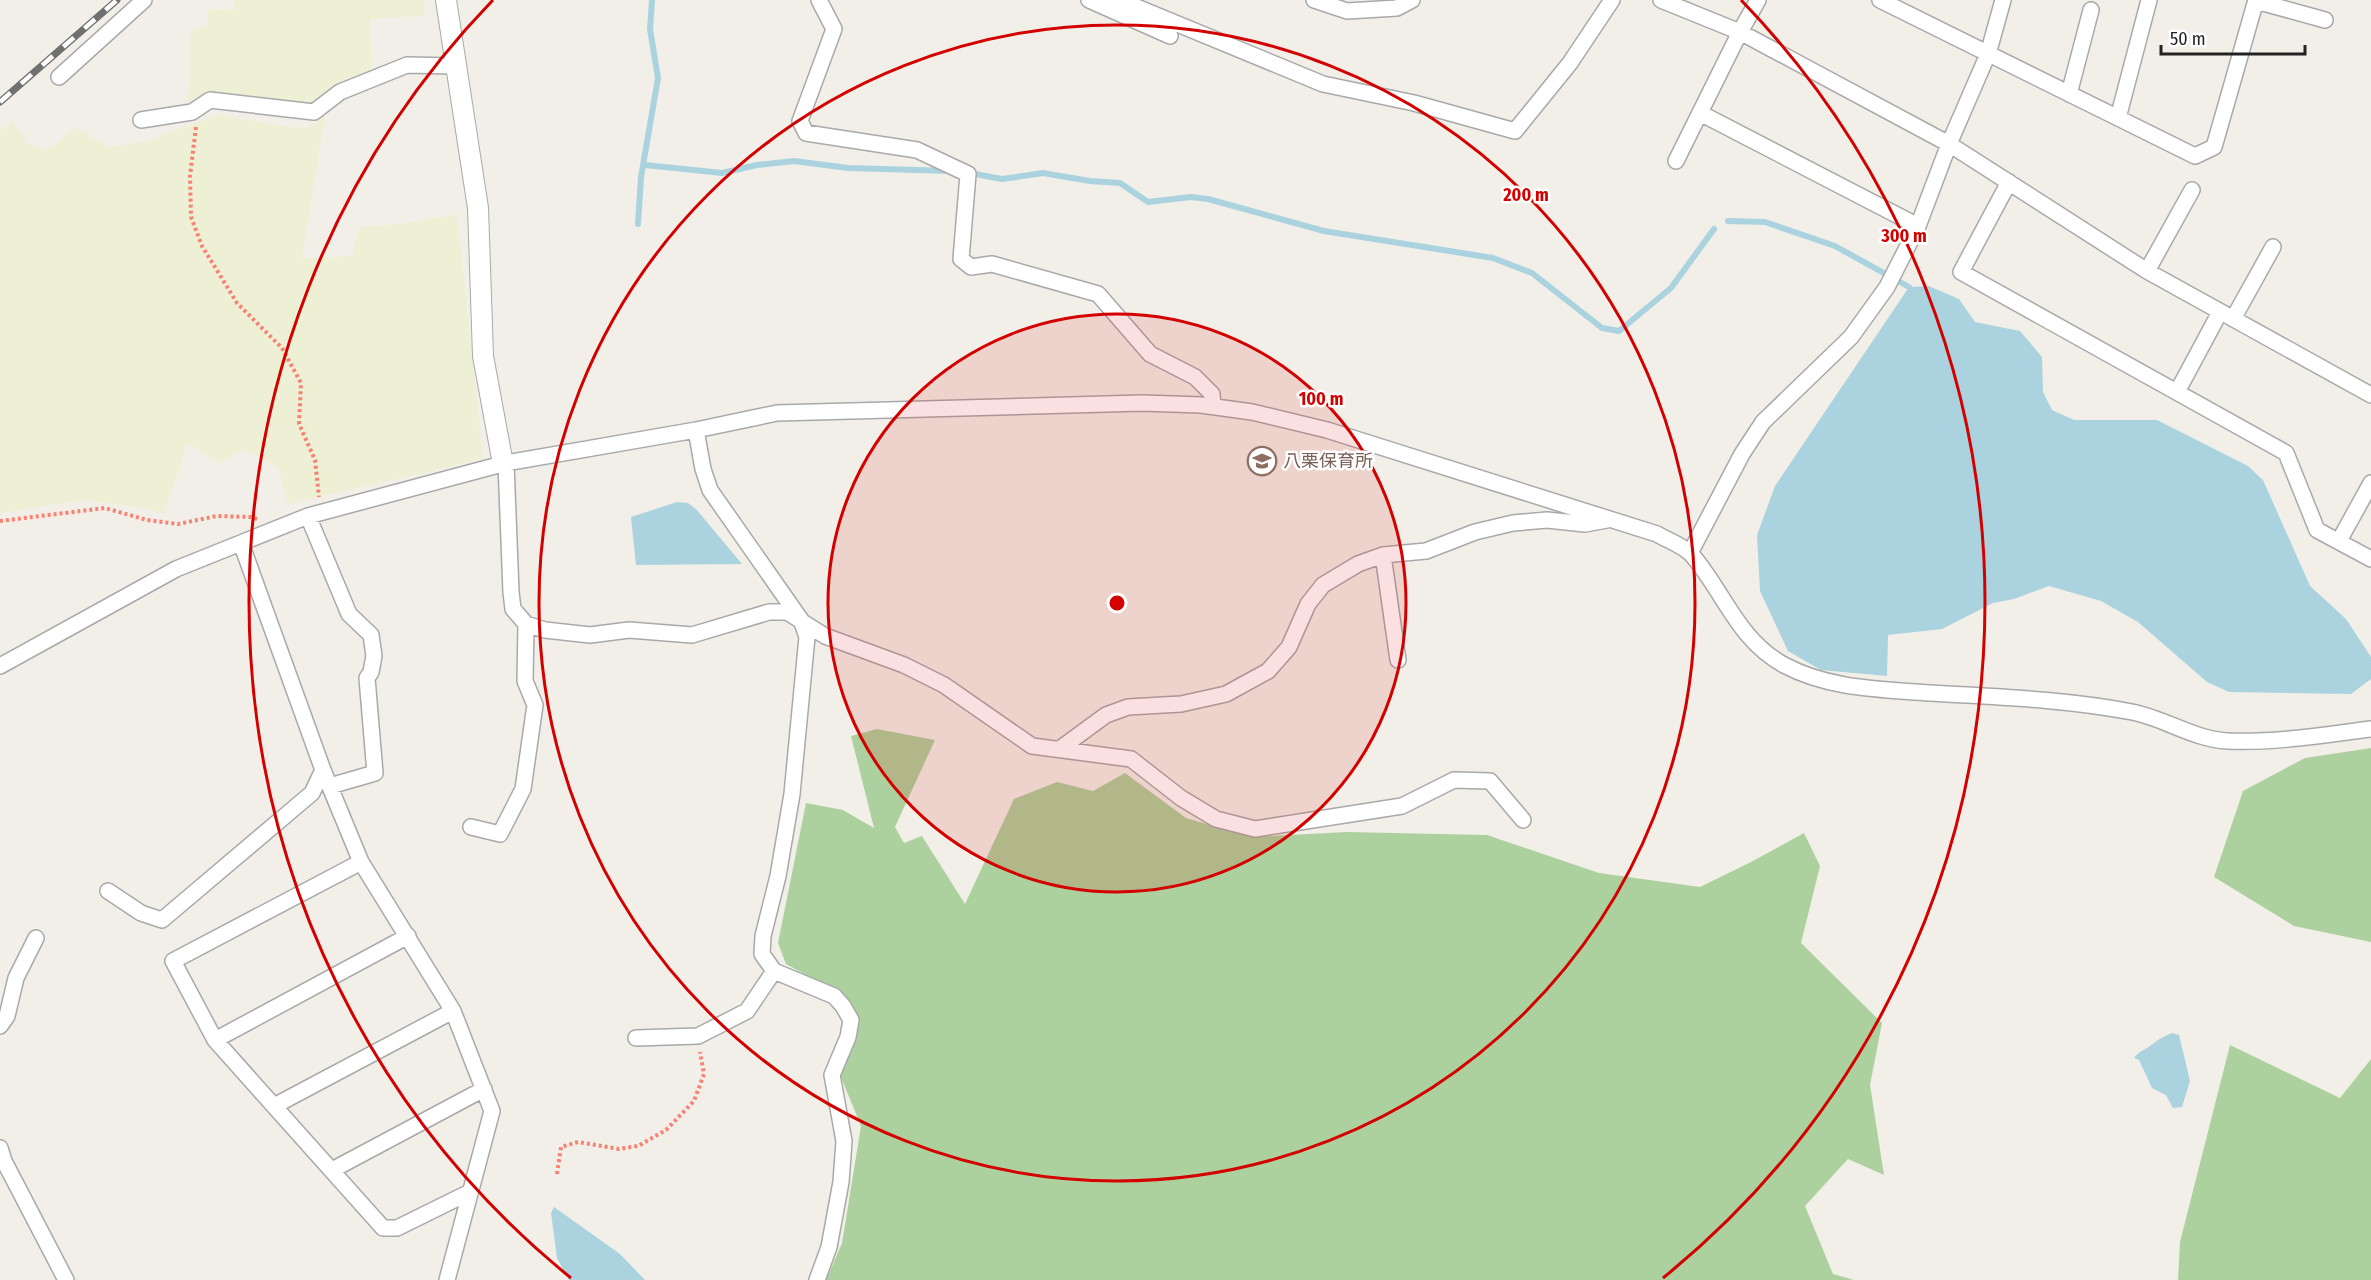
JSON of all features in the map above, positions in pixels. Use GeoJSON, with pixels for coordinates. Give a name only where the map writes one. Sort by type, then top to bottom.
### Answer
{"type":"FeatureCollection","features":[{"type":"Feature","properties":{"kind":"street"},"geometry":{"type":"LineString","coordinates":[[59,77],[144,0]]}},
{"type":"Feature","properties":{"kind":"street"},"geometry":{"type":"LineString","coordinates":[[446,0],[478,208],[483,356],[504,464],[513,609],[526,624],[545,630],[590,636],[629,630],[692,635],[769,612],[787,612],[825,636],[904,665],[944,685],[1032,746],[1131,759],[1180,798],[1216,819],[1255,829],[1402,806],[1454,780],[1490,781],[1523,820]]}},
{"type":"Feature","properties":{"kind":"street"},"geometry":{"type":"LineString","coordinates":[[819,0],[834,29],[800,121],[806,133],[917,150],[968,174],[961,259],[971,267],[992,264],[1098,294],[1150,354],[1195,377],[1212,394],[1213,406]]}},
{"type":"Feature","properties":{"kind":"street"},"geometry":{"type":"LineString","coordinates":[[1089,0],[1170,36]]}},
{"type":"Feature","properties":{"kind":"street"},"geometry":{"type":"LineString","coordinates":[[1103,0],[1134,6],[1323,84],[1414,103],[1515,131],[1570,63],[1612,0]]}},
{"type":"Feature","properties":{"kind":"street"},"geometry":{"type":"LineString","coordinates":[[1315,0],[1347,11],[1397,8],[1412,0]]}},
{"type":"Feature","properties":{"kind":"street"},"geometry":{"type":"LineString","coordinates":[[1661,0],[1740,32],[1949,144],[2147,271],[2371,395]]}},
{"type":"Feature","properties":{"kind":"street"},"geometry":{"type":"LineString","coordinates":[[1676,161],[1758,0]]}},
{"type":"Feature","properties":{"kind":"street"},"geometry":{"type":"LineString","coordinates":[[1880,0],[2195,156],[2214,147],[2256,1],[2325,20]]}},
{"type":"Feature","properties":{"kind":"street"},"geometry":{"type":"LineString","coordinates":[[1690,553],[1742,454],[1763,422],[1851,337],[1887,287],[1918,226],[1949,144],[1988,54],[2003,0]]}},
{"type":"Feature","properties":{"kind":"street"},"geometry":{"type":"LineString","coordinates":[[2118,118],[2149,0]]}},
{"type":"Feature","properties":{"kind":"street"},"geometry":{"type":"LineString","coordinates":[[2069,94],[2091,10]]}},
{"type":"Feature","properties":{"kind":"street"},"geometry":{"type":"LineString","coordinates":[[141,120],[192,112],[210,99],[314,112],[340,92],[407,65],[455,66]]}},
{"type":"Feature","properties":{"kind":"street"},"geometry":{"type":"LineString","coordinates":[[1700,113],[1918,226]]}},
{"type":"Feature","properties":{"kind":"street"},"geometry":{"type":"LineString","coordinates":[[2009,182],[1961,272],[2286,453],[2317,530],[2371,559]]}},
{"type":"Feature","properties":{"kind":"street"},"geometry":{"type":"LineString","coordinates":[[2147,271],[2192,190]]}},
{"type":"Feature","properties":{"kind":"street"},"geometry":{"type":"LineString","coordinates":[[2177,392],[2272,247]]}},
{"type":"Feature","properties":{"kind":"street"},"geometry":{"type":"LineString","coordinates":[[0,666],[176,568],[315,514],[504,464],[696,430],[777,413],[1142,403],[1213,406],[1252,412],[1327,430],[1657,534],[1690,553],[1727,609],[1760,649],[1783,664],[1814,679],[1850,687],[2062,702],[2134,712],[2186,732],[2224,741],[2290,739],[2371,729]]}},
{"type":"Feature","properties":{"kind":"street"},"geometry":{"type":"LineString","coordinates":[[696,430],[703,469],[710,490],[801,620],[807,637],[792,794],[778,876],[763,936],[762,954],[774,971],[834,996],[851,1020],[848,1037],[832,1075],[844,1141],[841,1182],[829,1247],[817,1280]]}},
{"type":"Feature","properties":{"kind":"street"},"geometry":{"type":"LineString","coordinates":[[2339,541],[2371,483]]}},
{"type":"Feature","properties":{"kind":"street"},"geometry":{"type":"LineString","coordinates":[[315,514],[349,614],[371,634],[374,656],[371,672],[367,678],[375,773],[330,786]]}},
{"type":"Feature","properties":{"kind":"street"},"geometry":{"type":"LineString","coordinates":[[1061,748],[1107,715],[1128,707],[1181,704],[1226,694],[1268,671],[1289,646],[1308,604],[1323,585],[1358,564],[1383,555],[1426,551],[1475,532],[1513,523],[1547,520],[1585,524],[1610,519]]}},
{"type":"Feature","properties":{"kind":"street"},"geometry":{"type":"LineString","coordinates":[[241,543],[323,770],[361,862],[453,1011],[492,1111],[447,1280]]}},
{"type":"Feature","properties":{"kind":"street"},"geometry":{"type":"LineString","coordinates":[[1383,555],[1398,660]]}},
{"type":"Feature","properties":{"kind":"street"},"geometry":{"type":"LineString","coordinates":[[471,827],[500,834],[523,789],[535,705],[525,681],[526,624]]}},
{"type":"Feature","properties":{"kind":"street"},"geometry":{"type":"LineString","coordinates":[[108,891],[141,913],[162,920],[312,793],[323,770]]}},
{"type":"Feature","properties":{"kind":"street"},"geometry":{"type":"LineString","coordinates":[[361,862],[173,961],[215,1040],[383,1228],[397,1228],[470,1192]]}},
{"type":"Feature","properties":{"kind":"street"},"geometry":{"type":"LineString","coordinates":[[215,1040],[408,936]]}},
{"type":"Feature","properties":{"kind":"street"},"geometry":{"type":"LineString","coordinates":[[0,1026],[7,1016],[16,978],[36,939]]}},
{"type":"Feature","properties":{"kind":"street"},"geometry":{"type":"LineString","coordinates":[[636,1038],[698,1036],[747,1011],[774,971]]}},
{"type":"Feature","properties":{"kind":"street"},"geometry":{"type":"LineString","coordinates":[[274,1106],[453,1011]]}},
{"type":"Feature","properties":{"kind":"street"},"geometry":{"type":"LineString","coordinates":[[332,1170],[484,1089]]}},
{"type":"Feature","properties":{"kind":"street"},"geometry":{"type":"LineString","coordinates":[[0,1148],[4,1161],[66,1280]]}},
{"type":"Feature","properties":{"kind":"path"},"geometry":{"type":"LineString","coordinates":[[192,112],[196,130],[190,176],[191,217],[202,246],[237,303],[282,348],[301,383],[299,424],[315,460],[315,514]]}},
{"type":"Feature","properties":{"kind":"path"},"geometry":{"type":"LineString","coordinates":[[0,521],[105,508],[147,520],[178,524],[217,516],[251,517],[280,527]]}},
{"type":"Feature","properties":{"kind":"path"},"geometry":{"type":"LineString","coordinates":[[557,1174],[561,1147],[578,1142],[619,1149],[638,1146],[666,1130],[694,1101],[704,1074],[698,1036]]}},
{"type":"Feature","properties":{"kind":"green space"},"geometry":{"type":"Polygon","coordinates":[[[235,0],[424,0],[425,16],[370,19],[372,74],[314,101],[304,114],[188,101],[191,30],[207,27],[208,9],[235,10],[235,0]]]}},
{"type":"Feature","properties":{"kind":"green space"},"geometry":{"type":"Polygon","coordinates":[[[217,115],[304,129],[325,117],[302,258],[352,256],[359,227],[409,223],[457,214],[483,459],[288,504],[278,467],[244,449],[220,464],[188,443],[164,514],[148,509],[85,500],[0,513],[0,131],[11,121],[29,144],[44,150],[58,143],[75,127],[108,147],[144,142],[217,115]]]}},
{"type":"Feature","properties":{"kind":"green space"},"geometry":{"type":"Polygon","coordinates":[[[877,729],[935,740],[895,827],[904,843],[922,836],[965,904],[1014,799],[1057,782],[1093,791],[1125,773],[1186,818],[1251,837],[1347,832],[1487,835],[1599,873],[1700,887],[1804,833],[1820,866],[1801,943],[1882,1023],[1870,1085],[1884,1175],[1848,1159],[1805,1206],[1833,1274],[1854,1280],[826,1280],[842,1243],[861,1126],[840,1075],[860,1020],[843,995],[786,964],[778,943],[806,803],[843,810],[874,828],[851,736],[877,729]]]}},
{"type":"Feature","properties":{"kind":"green space"},"geometry":{"type":"Polygon","coordinates":[[[2371,748],[2371,942],[2294,926],[2214,877],[2243,791],[2305,758],[2371,748]]]}},
{"type":"Feature","properties":{"kind":"green space"},"geometry":{"type":"Polygon","coordinates":[[[2230,1045],[2340,1098],[2371,1059],[2371,1280],[2178,1280],[2180,1242],[2230,1045]]]}},
{"type":"Feature","properties":{"kind":"water"},"geometry":{"type":"Polygon","coordinates":[[[1929,286],[1959,299],[1975,322],[2020,331],[2042,357],[2043,392],[2052,410],[2074,420],[2157,420],[2248,466],[2263,480],[2310,586],[2346,619],[2371,657],[2371,679],[2351,694],[2229,692],[2207,682],[2138,622],[2101,601],[2049,586],[2014,599],[1993,603],[1942,629],[1888,635],[1887,676],[1821,670],[1788,651],[1760,591],[1757,535],[1775,486],[1909,287],[1929,286]]]}},
{"type":"Feature","properties":{"kind":"water"},"geometry":{"type":"Polygon","coordinates":[[[677,502],[688,503],[696,509],[742,564],[636,565],[631,517],[677,502]]]}},
{"type":"Feature","properties":{"kind":"water"},"geometry":{"type":"Polygon","coordinates":[[[2172,1033],[2179,1035],[2190,1081],[2182,1107],[2173,1108],[2166,1095],[2152,1088],[2139,1060],[2134,1058],[2139,1052],[2172,1033]]]}},
{"type":"Feature","properties":{"kind":"water"},"geometry":{"type":"Polygon","coordinates":[[[554,1207],[620,1254],[645,1280],[569,1280],[557,1258],[551,1213],[554,1207]]]}},
{"type":"Feature","properties":{"kind":"waterway"},"geometry":{"type":"LineString","coordinates":[[638,224],[641,177],[658,78],[650,29],[652,0]]}},
{"type":"Feature","properties":{"kind":"waterway"},"geometry":{"type":"LineString","coordinates":[[645,165],[722,173],[757,165],[794,161],[848,168],[951,171]]}},
{"type":"Feature","properties":{"kind":"waterway"},"geometry":{"type":"LineString","coordinates":[[975,174],[1002,179],[1043,173],[1090,181],[1120,183],[1148,202],[1191,197],[1208,199],[1324,231],[1493,258],[1532,273],[1602,328],[1619,331],[1671,288],[1714,229]]}},
{"type":"Feature","properties":{"kind":"waterway"},"geometry":{"type":"LineString","coordinates":[[1728,221],[1765,222],[1835,246],[1909,287]]}},
{"type":"Feature","properties":{"kind":"railway"},"geometry":{"type":"LineString","coordinates":[[0,102],[117,0]]}},
{"type":"Feature","properties":{"kind":"place","name":"八栗保育所"},"geometry":{"type":"Point","coordinates":[1262,461]}}]}
